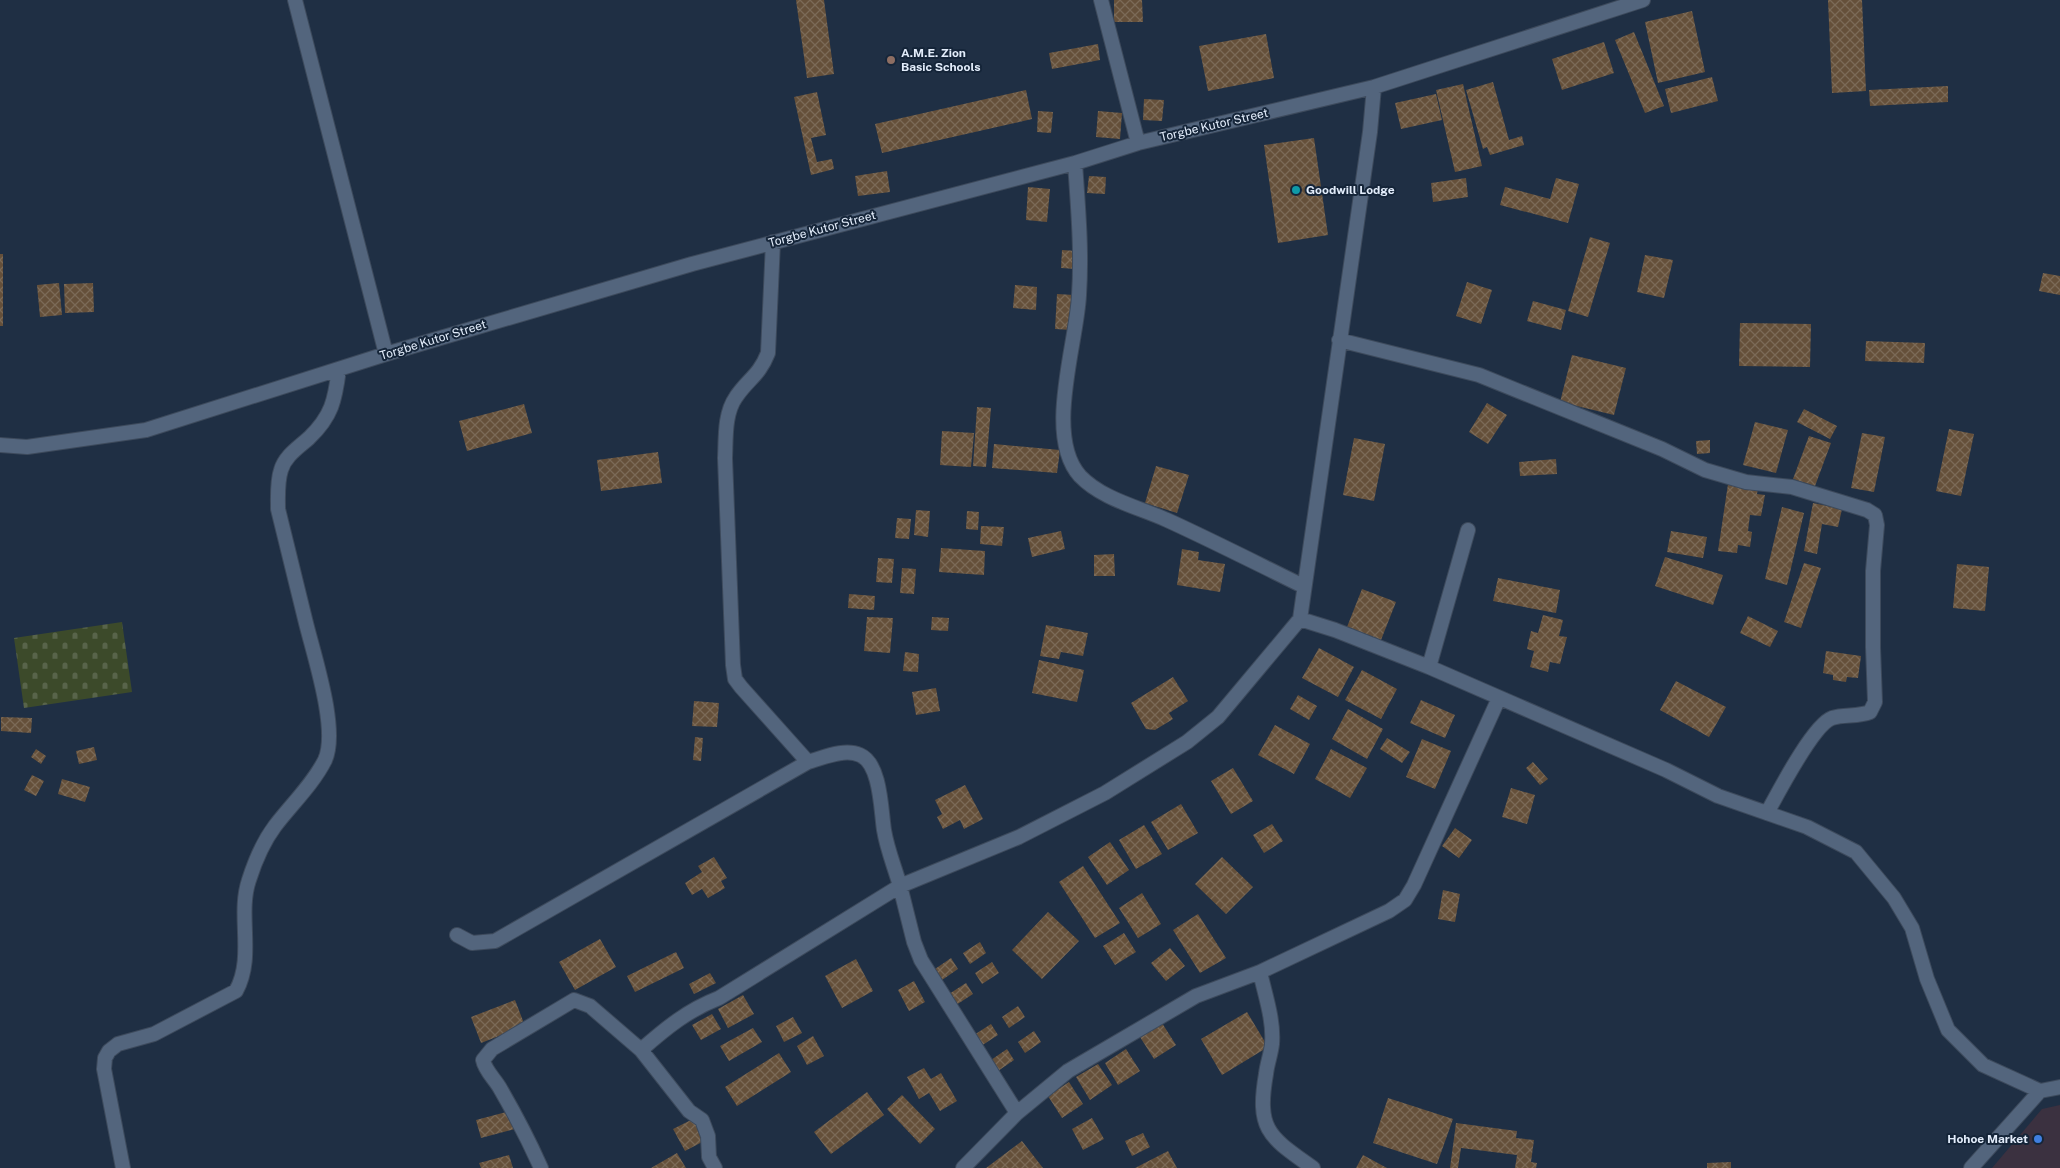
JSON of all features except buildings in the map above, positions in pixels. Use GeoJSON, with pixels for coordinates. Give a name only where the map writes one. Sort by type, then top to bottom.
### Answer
{"type":"FeatureCollection","features":[{"type":"Feature","properties":{"kind":"street"},"geometry":{"type":"LineString","coordinates":[[295,0],[386,354]]}},
{"type":"Feature","properties":{"kind":"street"},"geometry":{"type":"LineString","coordinates":[[1101,0],[1138,143]]}},
{"type":"Feature","properties":{"kind":"street","name":"Torgbe Kutor Street"},"geometry":{"type":"LineString","coordinates":[[0,445],[26,447],[146,430],[386,354],[692,264],[1075,163],[1138,143],[1374,87],[1643,0]]}},
{"type":"Feature","properties":{"kind":"street"},"geometry":{"type":"LineString","coordinates":[[641,1050],[672,1022],[697,1006],[719,998],[900,886],[1019,836],[1105,793],[1187,742],[1218,717],[1300,620],[1370,132],[1374,87]]}},
{"type":"Feature","properties":{"kind":"street"},"geometry":{"type":"LineString","coordinates":[[1075,163],[1080,246],[1079,297],[1064,399],[1065,438],[1068,457],[1080,475],[1098,491],[1166,520],[1304,586]]}},
{"type":"Feature","properties":{"kind":"street"},"geometry":{"type":"LineString","coordinates":[[773,242],[768,353],[762,367],[736,397],[729,412],[726,430],[725,458],[733,665],[735,679],[741,687],[808,762]]}},
{"type":"Feature","properties":{"kind":"street"},"geometry":{"type":"LineString","coordinates":[[1339,340],[1479,375],[1662,449],[1705,470],[1746,482],[1792,488],[1867,510],[1875,515],[1877,525],[1873,571],[1875,702],[1870,712],[1863,715],[1833,718],[1824,723],[1788,775],[1767,813]]}},
{"type":"Feature","properties":{"kind":"street"},"geometry":{"type":"LineString","coordinates":[[123,1168],[104,1069],[105,1058],[109,1051],[118,1044],[154,1034],[236,991],[244,966],[246,889],[256,859],[274,828],[315,777],[326,759],[329,744],[326,704],[278,509],[278,479],[281,468],[290,454],[326,420],[335,402],[339,369]]}},
{"type":"Feature","properties":{"kind":"street"},"geometry":{"type":"LineString","coordinates":[[1429,667],[1468,530]]}},
{"type":"Feature","properties":{"kind":"street"},"geometry":{"type":"LineString","coordinates":[[1300,620],[1335,630],[1429,667],[1666,770],[1718,796],[1807,827],[1856,852],[1894,898],[1912,928],[1927,979],[1948,1030],[1983,1065],[2040,1091],[2060,1087]]}},
{"type":"Feature","properties":{"kind":"street"},"geometry":{"type":"LineString","coordinates":[[963,1168],[1017,1113],[1068,1071],[1196,996],[1260,972],[1389,911],[1405,900],[1414,885],[1499,698]]}},
{"type":"Feature","properties":{"kind":"street"},"geometry":{"type":"LineString","coordinates":[[457,935],[472,943],[495,941],[808,762],[842,753],[861,755],[871,765],[880,796],[884,831],[914,942],[921,960],[1017,1113]]}},
{"type":"Feature","properties":{"kind":"street"},"geometry":{"type":"LineString","coordinates":[[1260,972],[1272,1022],[1272,1044],[1261,1102],[1266,1123],[1276,1141],[1313,1168]]}},
{"type":"Feature","properties":{"kind":"street"},"geometry":{"type":"LineString","coordinates":[[541,1168],[522,1126],[484,1065],[485,1055],[574,1000],[590,1006],[641,1050],[689,1111],[706,1127],[709,1157],[715,1168]]}},
{"type":"Feature","properties":{"kind":"street"},"geometry":{"type":"LineString","coordinates":[[1971,1168],[2040,1091]]}},
{"type":"Feature","properties":{"kind":"shaded area","name":"Hohoe Market"},"geometry":{"type":"Polygon","coordinates":[[[2060,1105],[2060,1168],[1992,1168],[2042,1109],[2060,1105]]]}},
{"type":"Feature","properties":{"kind":"green space"},"geometry":{"type":"Polygon","coordinates":[[[122,622],[132,692],[24,708],[14,638],[122,622]]]}},
{"type":"Feature","properties":{"kind":"place","name":"A.M.E. Zion Basic Schools"},"geometry":{"type":"Point","coordinates":[891,60]}},
{"type":"Feature","properties":{"kind":"place","name":"Goodwill Lodge"},"geometry":{"type":"Point","coordinates":[1296,190]}},
{"type":"Feature","properties":{"kind":"place","name":"Hohoe Market"},"geometry":{"type":"Point","coordinates":[2038,1139]}}]}
